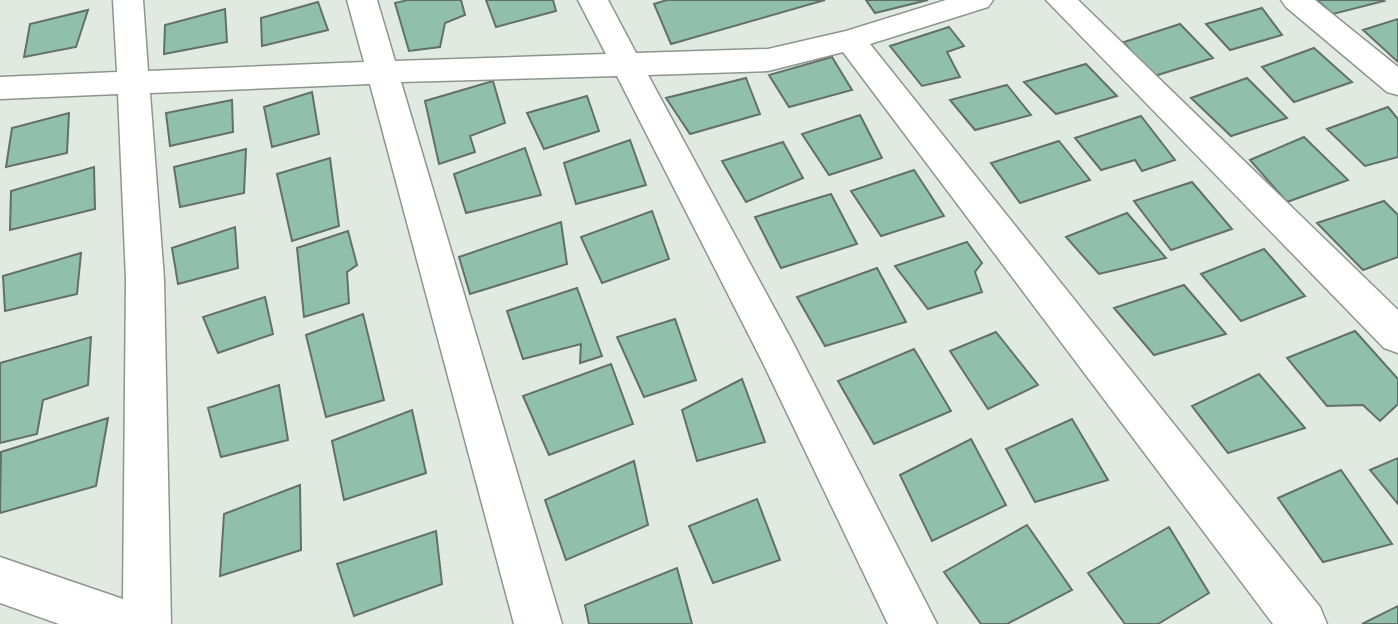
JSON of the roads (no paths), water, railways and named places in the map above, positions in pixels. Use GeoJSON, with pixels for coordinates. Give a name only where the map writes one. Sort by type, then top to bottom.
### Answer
{"type":"FeatureCollection","features":[{"type":"Feature","properties":{"kind":"street"},"geometry":{"type":"LineString","coordinates":[[128,0],[145,279],[146,624]]}},
{"type":"Feature","properties":{"kind":"street"},"geometry":{"type":"LineString","coordinates":[[362,0],[538,624]]}},
{"type":"Feature","properties":{"kind":"street"},"geometry":{"type":"LineString","coordinates":[[593,0],[777,351],[913,624]]}},
{"type":"Feature","properties":{"kind":"street"},"geometry":{"type":"LineString","coordinates":[[0,88],[768,60],[849,40],[978,0]]}},
{"type":"Feature","properties":{"kind":"street"},"geometry":{"type":"LineString","coordinates":[[1061,0],[1398,336]]}},
{"type":"Feature","properties":{"kind":"street"},"geometry":{"type":"LineString","coordinates":[[1296,0],[1398,84]]}},
{"type":"Feature","properties":{"kind":"street"},"geometry":{"type":"LineString","coordinates":[[849,40],[1303,624]]}},
{"type":"Feature","properties":{"kind":"street"},"geometry":{"type":"LineString","coordinates":[[0,580],[126,624]]}}]}
